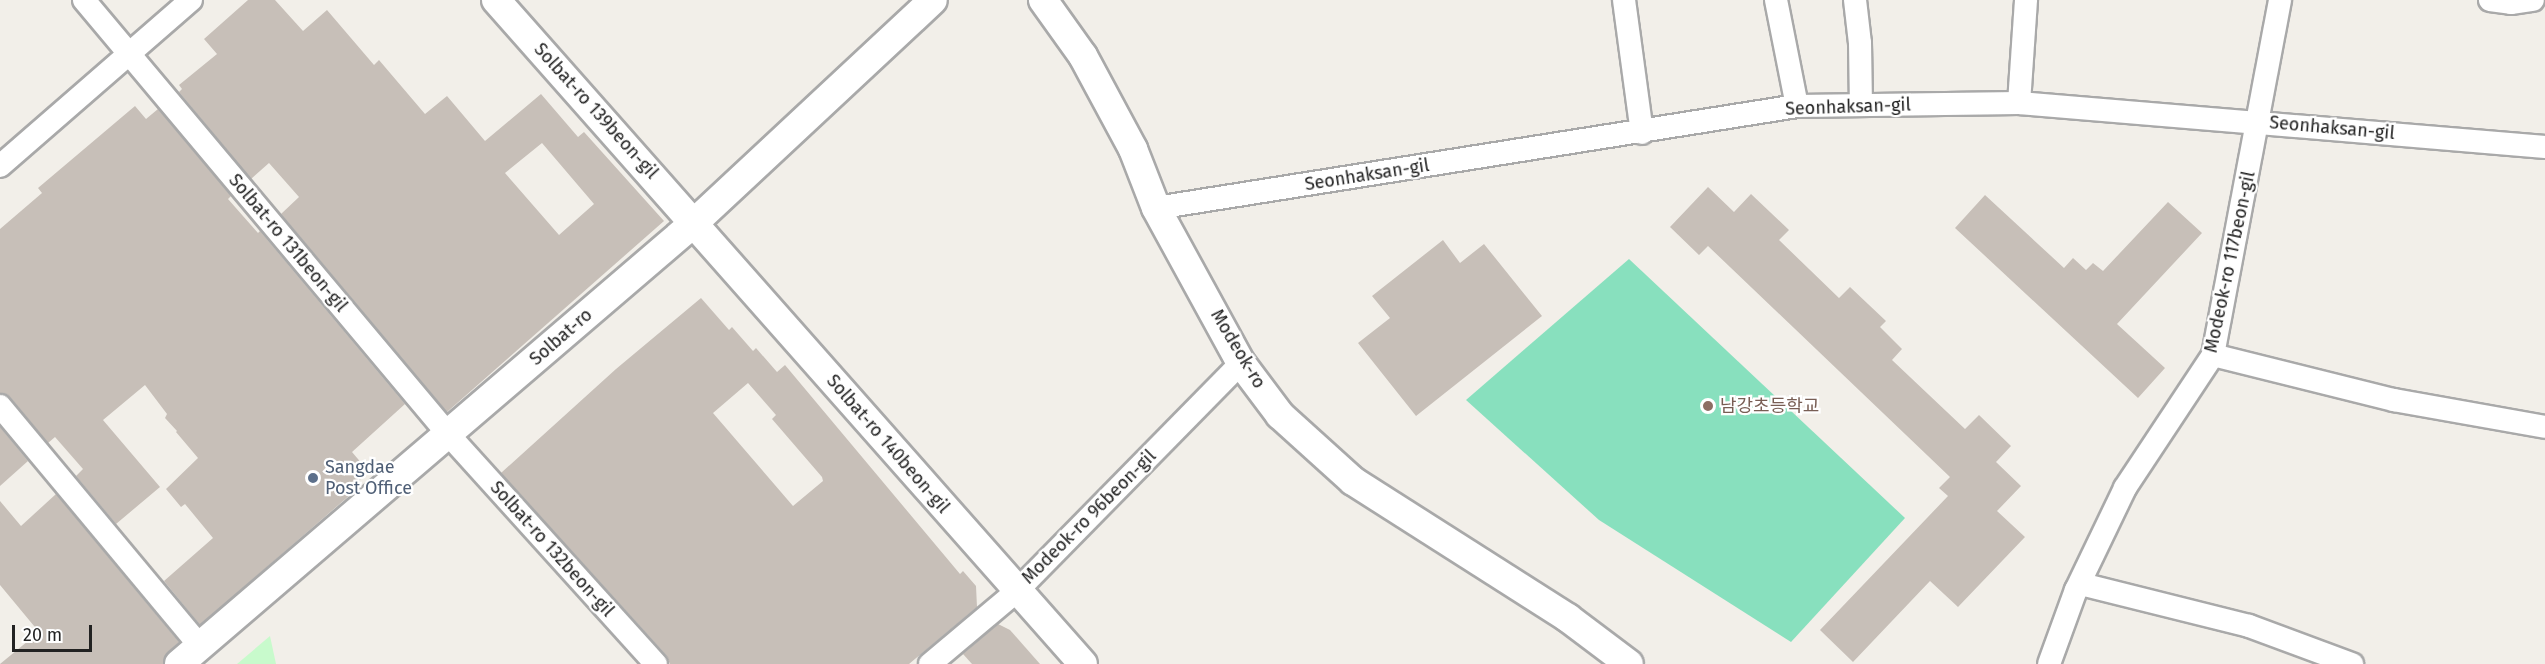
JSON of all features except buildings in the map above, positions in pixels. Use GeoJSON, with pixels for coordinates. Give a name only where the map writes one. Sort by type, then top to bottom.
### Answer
{"type":"FeatureCollection","features":[{"type":"Feature","properties":{"kind":"street","name":"Solbat-ro 131beon-gil"},"geometry":{"type":"LineString","coordinates":[[84,0],[448,435]]}},
{"type":"Feature","properties":{"kind":"street"},"geometry":{"type":"LineString","coordinates":[[0,166],[191,0]]}},
{"type":"Feature","properties":{"kind":"street","name":"Solbat-ro 139beon-gil"},"geometry":{"type":"LineString","coordinates":[[496,0],[695,222]]}},
{"type":"Feature","properties":{"kind":"street","name":"Solbat-ro"},"geometry":{"type":"LineString","coordinates":[[189,655],[695,222],[933,0]]}},
{"type":"Feature","properties":{"kind":"street","name":"Modeok-ro"},"geometry":{"type":"LineString","coordinates":[[1043,0],[1088,66],[1133,150],[1156,208],[1241,363],[1280,415],[1353,481],[1558,611],[1629,664]]}},
{"type":"Feature","properties":{"kind":"street"},"geometry":{"type":"LineString","coordinates":[[1624,0],[1642,133]]}},
{"type":"Feature","properties":{"kind":"street"},"geometry":{"type":"LineString","coordinates":[[1776,0],[1797,106]]}},
{"type":"Feature","properties":{"kind":"street"},"geometry":{"type":"LineString","coordinates":[[1855,0],[1860,43],[1861,105]]}},
{"type":"Feature","properties":{"kind":"street"},"geometry":{"type":"LineString","coordinates":[[2019,103],[2026,0]]}},
{"type":"Feature","properties":{"kind":"street","name":"Modeok-ro 117beon-gil"},"geometry":{"type":"LineString","coordinates":[[2049,664],[2076,590],[2081,584],[2125,488],[2213,355],[2259,121],[2280,0]]}},
{"type":"Feature","properties":{"kind":"street"},"geometry":{"type":"LineString","coordinates":[[2490,0],[2511,3],[2533,0]]}},
{"type":"Feature","properties":{"kind":"street"},"geometry":{"type":"LineString","coordinates":[[2540,0],[2545,5]]}},
{"type":"Feature","properties":{"kind":"street","name":"Seonhaksan-gil"},"geometry":{"type":"LineString","coordinates":[[1156,208],[1642,133],[1797,106],[2019,103],[2259,121],[2545,147]]}},
{"type":"Feature","properties":{"kind":"street","name":"Solbat-ro 140beon-gil"},"geometry":{"type":"LineString","coordinates":[[695,222],[1083,664]]}},
{"type":"Feature","properties":{"kind":"street"},"geometry":{"type":"LineString","coordinates":[[2213,355],[2394,400],[2545,427]]}},
{"type":"Feature","properties":{"kind":"street","name":"Modeok-ro 96beon-gil"},"geometry":{"type":"LineString","coordinates":[[930,664],[1017,591],[1241,363]]}},
{"type":"Feature","properties":{"kind":"street"},"geometry":{"type":"LineString","coordinates":[[0,406],[189,655]]}},
{"type":"Feature","properties":{"kind":"street","name":"Solbat-ro 132beon-gil"},"geometry":{"type":"LineString","coordinates":[[448,435],[656,664]]}},
{"type":"Feature","properties":{"kind":"street"},"geometry":{"type":"LineString","coordinates":[[2081,584],[2249,626],[2352,664]]}},
{"type":"Feature","properties":{"kind":"green space"},"geometry":{"type":"Polygon","coordinates":[[[1629,259],[1905,518],[1791,642],[1599,520],[1466,400],[1629,259]]]}},
{"type":"Feature","properties":{"kind":"green space"},"geometry":{"type":"Polygon","coordinates":[[[270,636],[276,664],[237,664],[270,636]]]}},
{"type":"Feature","properties":{"kind":"place","name":"남강초등학교"},"geometry":{"type":"Point","coordinates":[1708,406]}},
{"type":"Feature","properties":{"kind":"place","name":"Sangdae Post Office"},"geometry":{"type":"Point","coordinates":[313,478]}}]}
